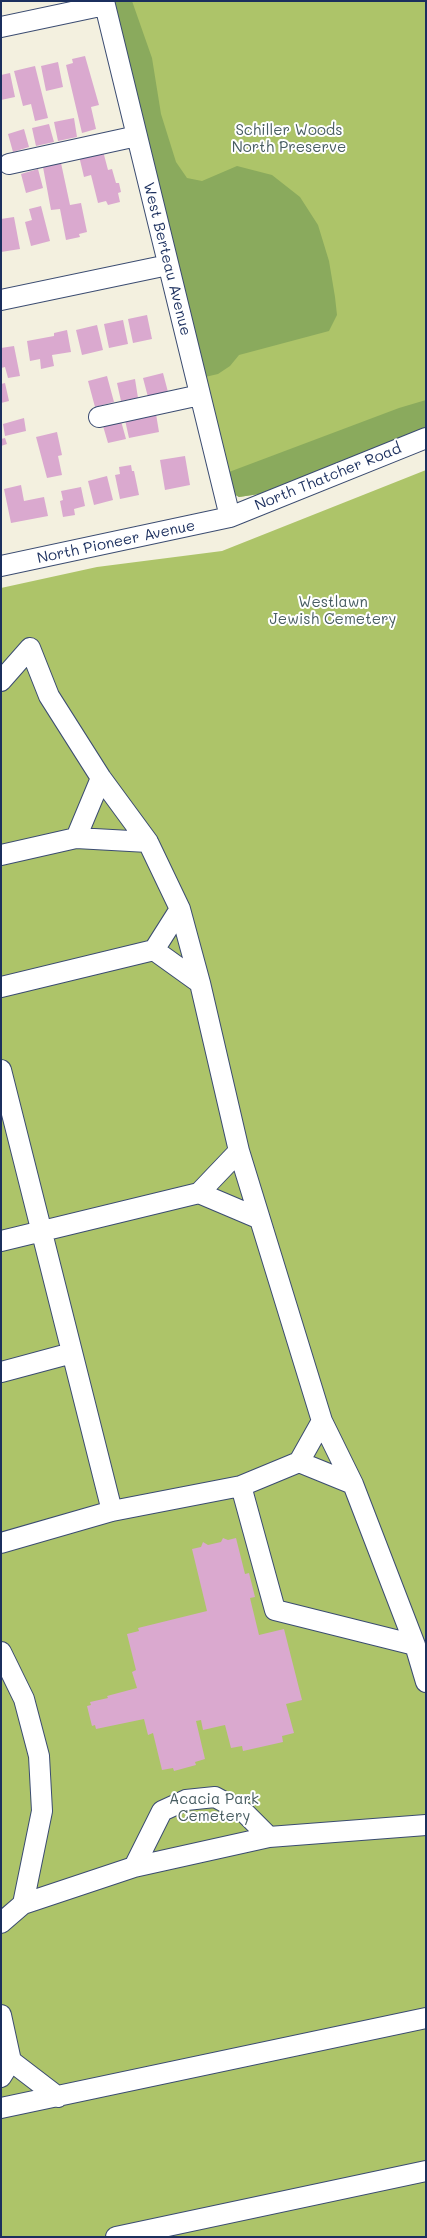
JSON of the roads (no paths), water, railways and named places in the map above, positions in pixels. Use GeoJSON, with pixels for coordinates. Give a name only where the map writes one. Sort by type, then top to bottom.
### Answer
{"type":"FeatureCollection","features":[{"type":"Feature","properties":{"kind":"street"},"geometry":{"type":"LineString","coordinates":[[1,27],[105,3]]}},
{"type":"Feature","properties":{"kind":"street","name":"West Berteau Avenue"},"geometry":{"type":"LineString","coordinates":[[105,3],[230,517]]}},
{"type":"Feature","properties":{"kind":"street"},"geometry":{"type":"LineString","coordinates":[[9,164],[137,136]]}},
{"type":"Feature","properties":{"kind":"street"},"geometry":{"type":"LineString","coordinates":[[1,300],[168,265]]}},
{"type":"Feature","properties":{"kind":"street"},"geometry":{"type":"LineString","coordinates":[[99,417],[200,395]]}},
{"type":"Feature","properties":{"kind":"street","name":"North Thatcher Road"},"geometry":{"type":"LineString","coordinates":[[230,517],[426,438]]}},
{"type":"Feature","properties":{"kind":"street","name":"North Pioneer Avenue"},"geometry":{"type":"LineString","coordinates":[[1,566],[230,517]]}},
{"type":"Feature","properties":{"kind":"street"},"geometry":{"type":"LineString","coordinates":[[1,681],[30,648],[48,696],[101,778],[148,842],[180,909],[200,983],[239,1151],[258,1218],[322,1421],[353,1484],[414,1645],[426,1682]]}},
{"type":"Feature","properties":{"kind":"street"},"geometry":{"type":"LineString","coordinates":[[76,838],[101,778]]}},
{"type":"Feature","properties":{"kind":"street"},"geometry":{"type":"LineString","coordinates":[[1,855],[76,838],[148,842]]}},
{"type":"Feature","properties":{"kind":"street"},"geometry":{"type":"LineString","coordinates":[[1,987],[154,950],[180,909]]}},
{"type":"Feature","properties":{"kind":"street"},"geometry":{"type":"LineString","coordinates":[[154,950],[200,983]]}},
{"type":"Feature","properties":{"kind":"street"},"geometry":{"type":"LineString","coordinates":[[1,1070],[112,1511]]}},
{"type":"Feature","properties":{"kind":"street"},"geometry":{"type":"LineString","coordinates":[[1,1241],[199,1193],[239,1151]]}},
{"type":"Feature","properties":{"kind":"street"},"geometry":{"type":"LineString","coordinates":[[199,1193],[258,1218]]}},
{"type":"Feature","properties":{"kind":"street"},"geometry":{"type":"LineString","coordinates":[[1,1372],[72,1353]]}},
{"type":"Feature","properties":{"kind":"street"},"geometry":{"type":"LineString","coordinates":[[1,1543],[112,1511],[240,1486],[299,1462],[322,1421]]}},
{"type":"Feature","properties":{"kind":"street"},"geometry":{"type":"LineString","coordinates":[[299,1462],[353,1484]]}},
{"type":"Feature","properties":{"kind":"street"},"geometry":{"type":"LineString","coordinates":[[240,1486],[275,1610],[414,1645]]}},
{"type":"Feature","properties":{"kind":"street"},"geometry":{"type":"LineString","coordinates":[[1,1652],[24,1699],[39,1756],[42,1811],[23,1904]]}},
{"type":"Feature","properties":{"kind":"street"},"geometry":{"type":"LineString","coordinates":[[134,1867],[162,1811],[186,1800],[215,1797],[245,1813],[269,1837]]}},
{"type":"Feature","properties":{"kind":"street"},"geometry":{"type":"LineString","coordinates":[[1,1923],[23,1904],[134,1867],[269,1837],[426,1824]]}},
{"type":"Feature","properties":{"kind":"street"},"geometry":{"type":"LineString","coordinates":[[1,2015],[6,2069],[58,2097]]}},
{"type":"Feature","properties":{"kind":"street"},"geometry":{"type":"LineString","coordinates":[[1,2108],[426,2018]]}},
{"type":"Feature","properties":{"kind":"street"},"geometry":{"type":"LineString","coordinates":[[116,2237],[426,2171]]}},
{"type":"Feature","properties":{"kind":"park label","name":"Schiller Woods North Preserve"},"geometry":{"type":"Point","coordinates":[289,138]}},
{"type":"Feature","properties":{"kind":"park label","name":"Westlawn Jewish Cemetery"},"geometry":{"type":"Point","coordinates":[333,610]}},
{"type":"Feature","properties":{"kind":"park label","name":"Acacia Park Cemetery"},"geometry":{"type":"Point","coordinates":[214,1808]}}]}
